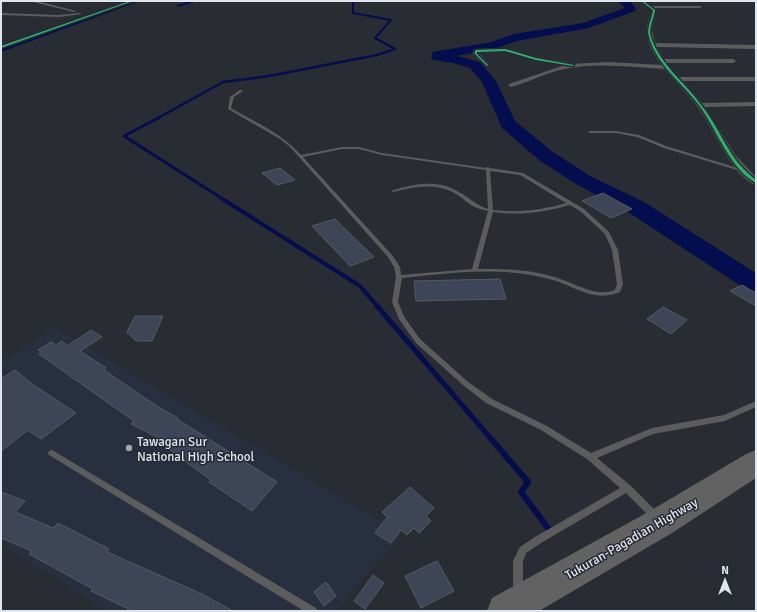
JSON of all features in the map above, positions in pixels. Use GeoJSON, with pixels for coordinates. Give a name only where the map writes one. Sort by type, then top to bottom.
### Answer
{"type":"FeatureCollection","features":[{"type":"Feature","properties":{"kind":"highway","name":"Tukuran-Pagadian Highway"},"geometry":{"type":"LineString","coordinates":[[512,607],[661,522],[756,463]]}},
{"type":"Feature","properties":{"kind":"street"},"geometry":{"type":"LineString","coordinates":[[31,1],[92,15]]}},
{"type":"Feature","properties":{"kind":"street"},"geometry":{"type":"LineString","coordinates":[[1,48],[132,1]]}},
{"type":"Feature","properties":{"kind":"street"},"geometry":{"type":"LineString","coordinates":[[642,1],[651,7],[654,12],[648,28],[649,36],[662,61],[707,114],[725,148],[742,170],[756,182]]}},
{"type":"Feature","properties":{"kind":"street"},"geometry":{"type":"LineString","coordinates":[[651,7],[700,7]]}},
{"type":"Feature","properties":{"kind":"street"},"geometry":{"type":"LineString","coordinates":[[1,14],[65,16],[85,14]]}},
{"type":"Feature","properties":{"kind":"street"},"geometry":{"type":"LineString","coordinates":[[653,45],[756,46]]}},
{"type":"Feature","properties":{"kind":"street"},"geometry":{"type":"LineString","coordinates":[[487,65],[476,54],[476,51],[505,50],[530,57],[573,65]]}},
{"type":"Feature","properties":{"kind":"street"},"geometry":{"type":"LineString","coordinates":[[530,57],[544,73]]}},
{"type":"Feature","properties":{"kind":"street"},"geometry":{"type":"LineString","coordinates":[[662,61],[733,61]]}},
{"type":"Feature","properties":{"kind":"street"},"geometry":{"type":"LineString","coordinates":[[511,85],[544,73],[573,65],[595,64],[668,67]]}},
{"type":"Feature","properties":{"kind":"street"},"geometry":{"type":"LineString","coordinates":[[678,79],[756,79]]}},
{"type":"Feature","properties":{"kind":"street"},"geometry":{"type":"LineString","coordinates":[[700,105],[756,104]]}},
{"type":"Feature","properties":{"kind":"lane"},"geometry":{"type":"LineString","coordinates":[[241,91],[232,97],[229,108],[281,138],[300,156],[390,256],[397,267],[398,276],[395,302],[402,319],[423,345],[465,384],[489,401],[544,428],[590,457],[627,488],[661,522]]}},
{"type":"Feature","properties":{"kind":"lane"},"geometry":{"type":"LineString","coordinates":[[590,132],[616,132],[638,136],[665,147],[742,170]]}},
{"type":"Feature","properties":{"kind":"lane"},"geometry":{"type":"LineString","coordinates":[[300,156],[352,147],[395,156],[488,168],[521,174],[571,203],[595,221],[607,233],[615,250],[620,284],[618,292],[611,296],[600,295],[553,278],[527,272],[475,270],[398,276]]}},
{"type":"Feature","properties":{"kind":"lane"},"geometry":{"type":"LineString","coordinates":[[475,270],[491,210],[488,168]]}},
{"type":"Feature","properties":{"kind":"lane"},"geometry":{"type":"LineString","coordinates":[[393,191],[417,185],[438,185],[450,189],[481,208],[509,212],[546,209],[571,203]]}},
{"type":"Feature","properties":{"kind":"lane"},"geometry":{"type":"LineString","coordinates":[[590,457],[652,431],[725,418],[756,404]]}},
{"type":"Feature","properties":{"kind":"lane"},"geometry":{"type":"LineString","coordinates":[[52,453],[313,611]]}},
{"type":"Feature","properties":{"kind":"lane"},"geometry":{"type":"LineString","coordinates":[[512,607],[518,561],[523,550],[627,488]]}},
{"type":"Feature","properties":{"kind":"shaded area","name":"Tawagan Sur National High School"},"geometry":{"type":"Polygon","coordinates":[[[54,327],[402,534],[336,611],[107,611],[1,544],[1,362],[54,327]]]}},
{"type":"Feature","properties":{"kind":"building"},"geometry":{"type":"Polygon","coordinates":[[[280,168],[295,180],[277,185],[262,173],[280,168]]]}},
{"type":"Feature","properties":{"kind":"building"},"geometry":{"type":"Polygon","coordinates":[[[603,193],[632,209],[611,218],[582,201],[603,193]]]}},
{"type":"Feature","properties":{"kind":"building"},"geometry":{"type":"Polygon","coordinates":[[[335,219],[374,257],[350,266],[312,226],[335,219]]]}},
{"type":"Feature","properties":{"kind":"building"},"geometry":{"type":"Polygon","coordinates":[[[500,279],[506,299],[416,301],[414,281],[500,279]]]}},
{"type":"Feature","properties":{"kind":"building"},"geometry":{"type":"Polygon","coordinates":[[[742,285],[756,293],[756,306],[730,291],[742,285]]]}},
{"type":"Feature","properties":{"kind":"building"},"geometry":{"type":"Polygon","coordinates":[[[663,307],[687,320],[671,334],[647,319],[663,307]]]}},
{"type":"Feature","properties":{"kind":"building"},"geometry":{"type":"Polygon","coordinates":[[[135,316],[163,316],[152,341],[136,341],[127,332],[135,316]]]}},
{"type":"Feature","properties":{"kind":"building"},"geometry":{"type":"Polygon","coordinates":[[[91,330],[102,337],[80,351],[106,368],[104,370],[158,407],[178,418],[177,419],[277,482],[252,511],[209,482],[211,480],[182,459],[183,458],[157,442],[161,439],[131,424],[134,421],[39,354],[42,352],[38,350],[51,342],[56,345],[62,341],[67,346],[91,330]]]}},
{"type":"Feature","properties":{"kind":"building"},"geometry":{"type":"Polygon","coordinates":[[[15,370],[35,386],[76,413],[41,439],[28,430],[1,451],[1,379],[15,370]]]}},
{"type":"Feature","properties":{"kind":"building"},"geometry":{"type":"Polygon","coordinates":[[[410,487],[434,508],[426,516],[431,521],[419,533],[414,528],[407,535],[401,530],[391,543],[375,533],[387,517],[382,512],[410,487]]]}},
{"type":"Feature","properties":{"kind":"building"},"geometry":{"type":"Polygon","coordinates":[[[1,492],[25,501],[15,512],[53,528],[58,523],[109,549],[107,552],[202,594],[233,611],[133,611],[91,591],[93,589],[29,554],[32,551],[1,538],[1,492]]]}},
{"type":"Feature","properties":{"kind":"building"},"geometry":{"type":"Polygon","coordinates":[[[437,561],[454,591],[421,608],[405,576],[437,561]]]}},
{"type":"Feature","properties":{"kind":"building"},"geometry":{"type":"Polygon","coordinates":[[[373,575],[384,583],[365,609],[354,601],[373,575]]]}},
{"type":"Feature","properties":{"kind":"building"},"geometry":{"type":"Polygon","coordinates":[[[326,582],[336,596],[324,606],[314,592],[326,582]]]}},
{"type":"Feature","properties":{"kind":"waterway"},"geometry":{"type":"LineString","coordinates":[[1,50],[137,1]]}},
{"type":"Feature","properties":{"kind":"waterway"},"geometry":{"type":"LineString","coordinates":[[178,6],[194,1]]}},
{"type":"Feature","properties":{"kind":"waterway"},"geometry":{"type":"LineString","coordinates":[[158,118],[223,82],[269,76],[377,55],[395,49],[375,38],[391,20],[353,13],[353,1]]}},
{"type":"Feature","properties":{"kind":"waterway"},"geometry":{"type":"LineString","coordinates":[[623,1],[629,5],[631,9],[585,26],[514,38],[495,45],[438,55],[438,57],[454,59],[475,65],[489,81],[508,124],[546,156],[583,180],[636,207],[756,284]]}},
{"type":"Feature","properties":{"kind":"waterway"},"geometry":{"type":"LineString","coordinates":[[160,117],[124,136],[226,201]]}},
{"type":"Feature","properties":{"kind":"waterway"},"geometry":{"type":"LineString","coordinates":[[224,200],[360,286],[378,307]]}},
{"type":"Feature","properties":{"kind":"waterway"},"geometry":{"type":"LineString","coordinates":[[377,306],[493,441]]}},
{"type":"Feature","properties":{"kind":"waterway"},"geometry":{"type":"LineString","coordinates":[[492,440],[528,482],[521,492],[548,528]]}},
{"type":"Feature","properties":{"kind":"cycle path"},"geometry":{"type":"LineString","coordinates":[[1,47],[132,1]]}},
{"type":"Feature","properties":{"kind":"cycle path"},"geometry":{"type":"LineString","coordinates":[[642,1],[654,10],[649,33],[659,56],[701,106],[731,156],[746,174],[756,182]]}},
{"type":"Feature","properties":{"kind":"cycle path"},"geometry":{"type":"LineString","coordinates":[[487,65],[476,54],[476,51],[505,50],[536,59],[573,65]]}},
{"type":"Feature","properties":{"kind":"place","name":"Tawagan Sur National High School"},"geometry":{"type":"Point","coordinates":[129,448]}}]}
